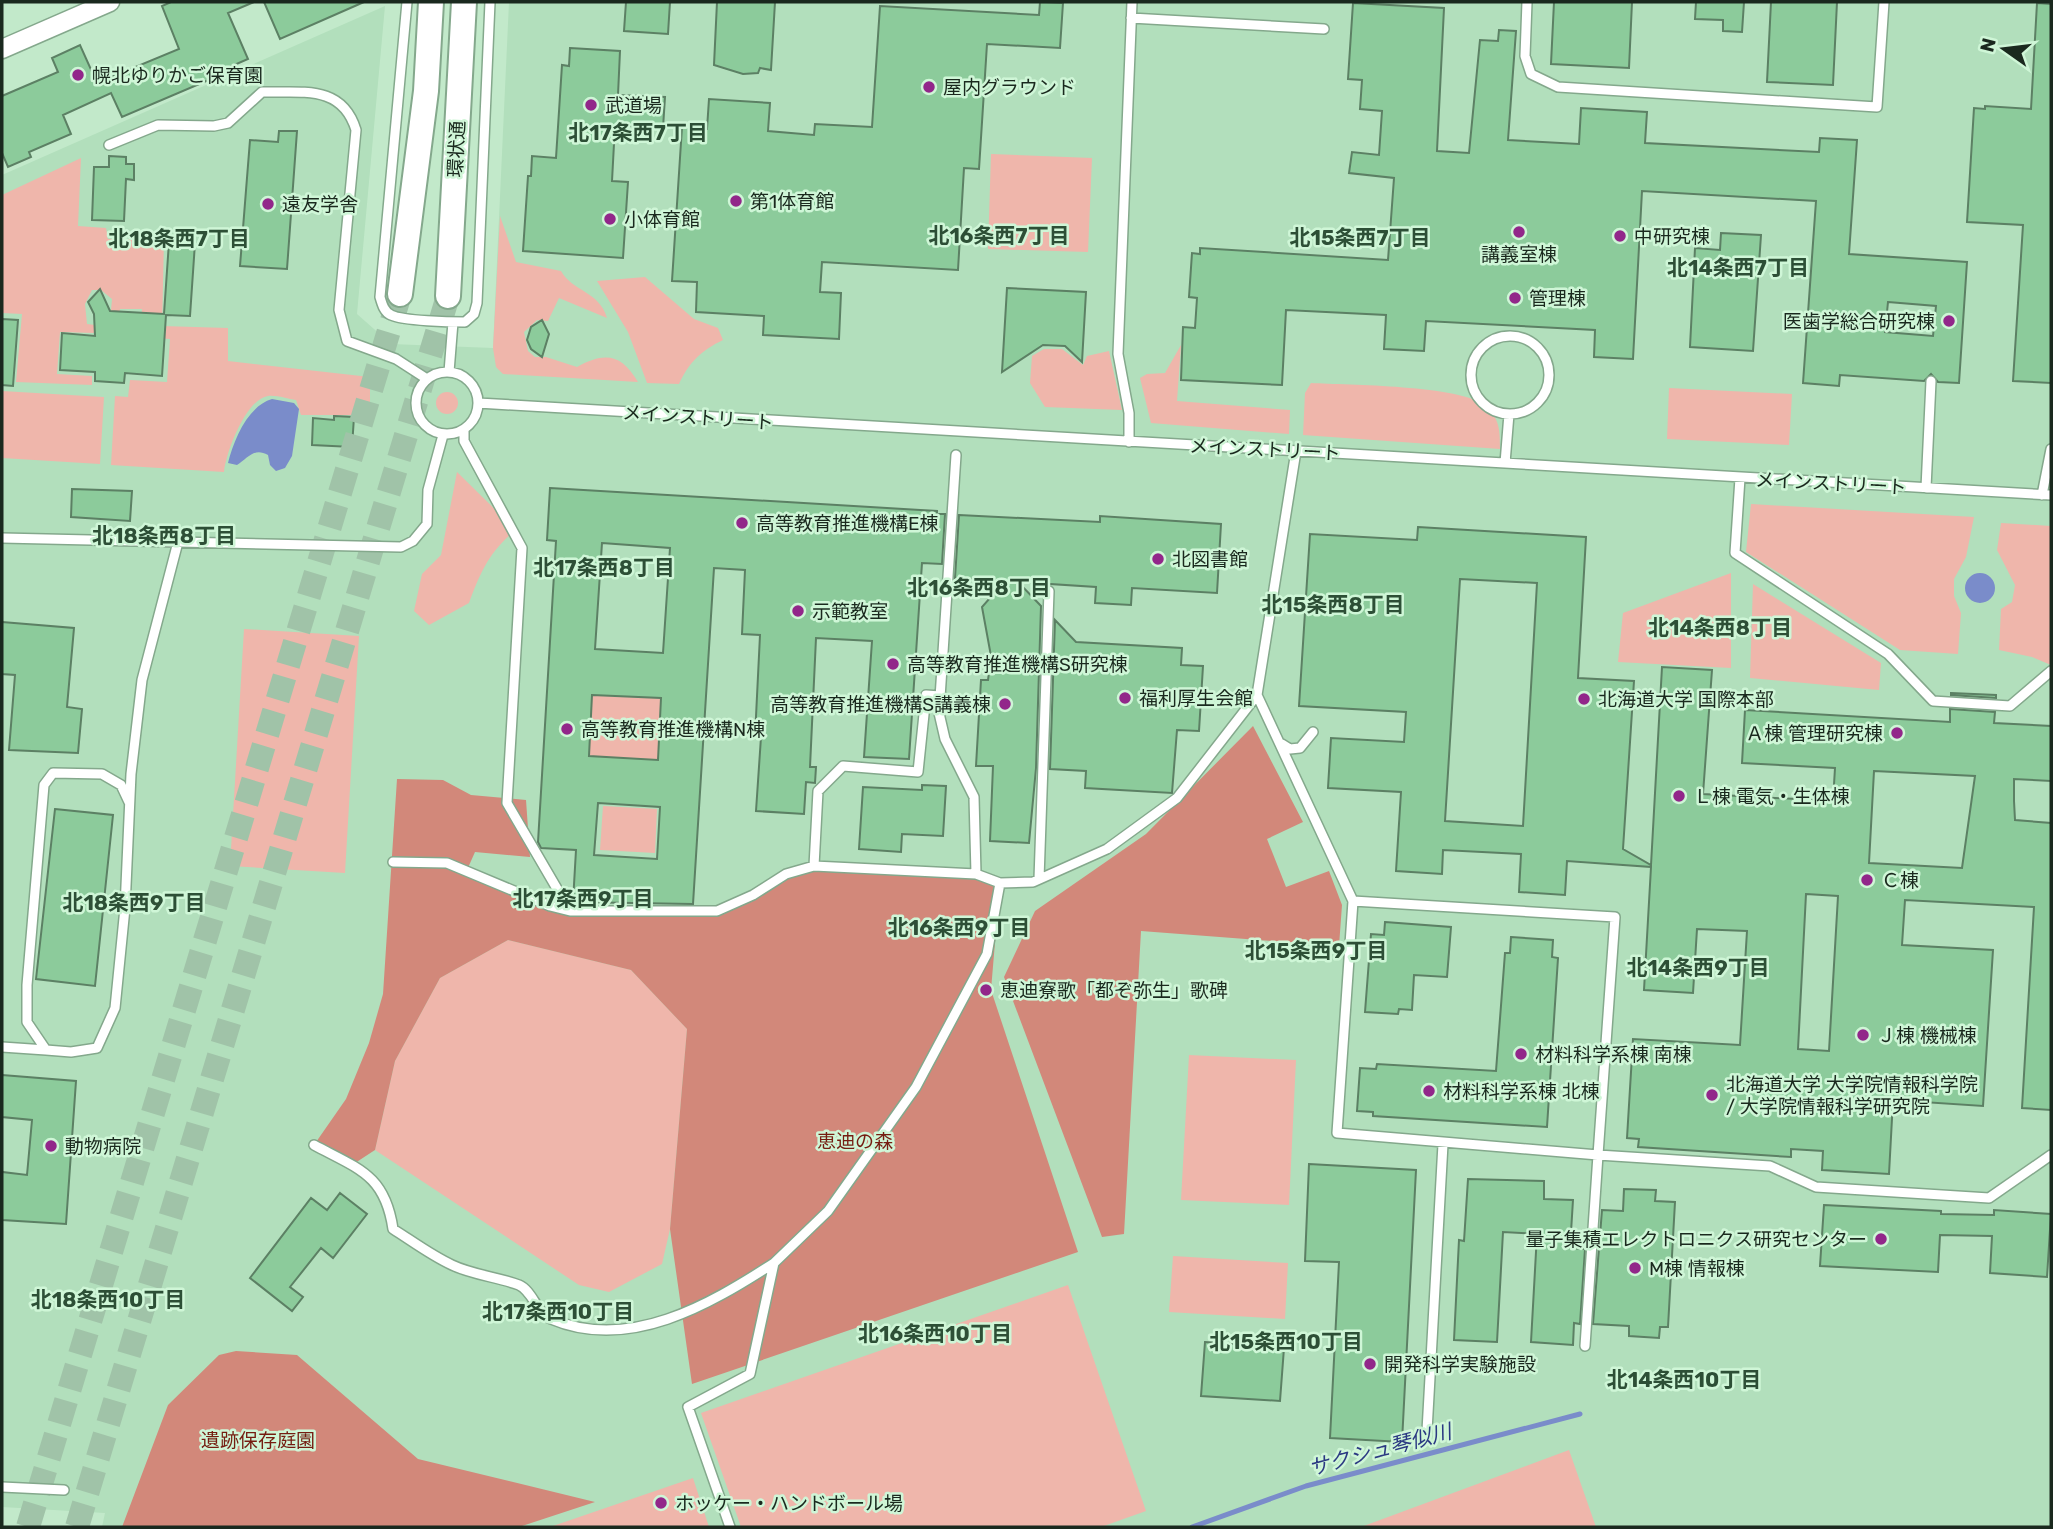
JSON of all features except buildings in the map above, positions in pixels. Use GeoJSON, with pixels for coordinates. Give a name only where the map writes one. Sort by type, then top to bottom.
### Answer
{"type":"FeatureCollection","features":[{"type":"Feature","properties":{"kind":"street"},"geometry":{"type":"LineString","coordinates":[[2,49],[110,2]]}},
{"type":"Feature","properties":{"kind":"street","name":"環状通"},"geometry":{"type":"LineString","coordinates":[[400,294],[426,90],[431,2]]}},
{"type":"Feature","properties":{"kind":"street","name":"環状通"},"geometry":{"type":"LineString","coordinates":[[447,296],[464,2]]}},
{"type":"Feature","properties":{"kind":"lane"},"geometry":{"type":"LineString","coordinates":[[407,2],[380,297],[383,307],[391,315],[453,322],[465,322],[474,314],[477,303],[489,2]]}},
{"type":"Feature","properties":{"kind":"lane"},"geometry":{"type":"LineString","coordinates":[[1129,442],[1129,414],[1118,354],[1132,2]]}},
{"type":"Feature","properties":{"kind":"lane"},"geometry":{"type":"LineString","coordinates":[[1527,2],[1525,56],[1531,74],[1558,86],[1877,107],[1884,2]]}},
{"type":"Feature","properties":{"kind":"lane"},"geometry":{"type":"LineString","coordinates":[[1131,18],[1324,29]]}},
{"type":"Feature","properties":{"kind":"lane"},"geometry":{"type":"LineString","coordinates":[[109,145],[158,125],[228,123],[262,92],[309,93],[336,100],[346,107],[356,130],[339,310],[342,327],[347,341],[396,359],[427,379]]}},
{"type":"Feature","properties":{"kind":"lane"},"geometry":{"type":"LineString","coordinates":[[449,372],[453,322]]}},
{"type":"Feature","properties":{"kind":"lane"},"geometry":{"type":"LineString","coordinates":[[1509,335],[1530,341],[1539,349],[1545,358],[1549,380],[1539,401],[1520,412],[1509,414],[1488,407],[1480,400],[1471,380],[1471,369],[1480,349],[1488,342],[1509,335]]}},
{"type":"Feature","properties":{"kind":"lane"},"geometry":{"type":"LineString","coordinates":[[464,430],[443,435],[425,426],[415,407],[416,396],[427,379],[449,372],[467,380],[477,394],[477,413],[464,430],[464,441],[522,548],[507,803],[570,911]]}},
{"type":"Feature","properties":{"kind":"lane"},"geometry":{"type":"LineString","coordinates":[[1926,488],[1931,382]]}},
{"type":"Feature","properties":{"kind":"lane","name":"メインストリート"},"geometry":{"type":"LineString","coordinates":[[478,403],[2047,495]]}},
{"type":"Feature","properties":{"kind":"lane"},"geometry":{"type":"LineString","coordinates":[[1505,463],[1509,414]]}},
{"type":"Feature","properties":{"kind":"lane"},"geometry":{"type":"LineString","coordinates":[[2,538],[401,547],[413,541],[427,524],[428,490],[443,435]]}},
{"type":"Feature","properties":{"kind":"lane"},"geometry":{"type":"LineString","coordinates":[[2047,495],[2051,449]]}},
{"type":"Feature","properties":{"kind":"lane"},"geometry":{"type":"LineString","coordinates":[[393,862],[447,863],[550,906],[570,911],[717,911],[753,895],[786,874],[814,866],[976,874],[1000,883],[1039,879],[1107,849],[1177,798],[1257,695],[1296,452]]}},
{"type":"Feature","properties":{"kind":"lane"},"geometry":{"type":"LineString","coordinates":[[956,455],[940,696],[945,739],[974,797],[976,874]]}},
{"type":"Feature","properties":{"kind":"lane"},"geometry":{"type":"LineString","coordinates":[[1740,478],[1735,553],[1888,654],[1933,701],[2010,706],[2051,671]]}},
{"type":"Feature","properties":{"kind":"lane"},"geometry":{"type":"LineString","coordinates":[[2,1047],[71,1052],[97,1048],[115,1008],[142,680],[178,542]]}},
{"type":"Feature","properties":{"kind":"lane"},"geometry":{"type":"LineString","coordinates":[[1039,879],[1049,591]]}},
{"type":"Feature","properties":{"kind":"lane"},"geometry":{"type":"LineString","coordinates":[[814,866],[818,791],[843,766],[918,772],[926,695],[940,696]]}},
{"type":"Feature","properties":{"kind":"lane"},"geometry":{"type":"LineString","coordinates":[[1257,695],[1353,901],[1337,1133],[1443,1144],[1770,1166],[1816,1187],[1989,1198],[2051,1155]]}},
{"type":"Feature","properties":{"kind":"lane"},"geometry":{"type":"LineString","coordinates":[[1282,744],[1290,749],[1300,748],[1313,732]]}},
{"type":"Feature","properties":{"kind":"lane"},"geometry":{"type":"LineString","coordinates":[[46,1050],[27,1022],[27,985],[44,785],[53,773],[102,774],[121,785],[130,802]]}},
{"type":"Feature","properties":{"kind":"lane"},"geometry":{"type":"LineString","coordinates":[[314,1145],[377,1183],[389,1203],[393,1230],[453,1265],[523,1286],[547,1318],[586,1331],[626,1331],[673,1318],[732,1290],[774,1263],[828,1211],[916,1087],[986,954],[1000,883]]}},
{"type":"Feature","properties":{"kind":"lane"},"geometry":{"type":"LineString","coordinates":[[1353,901],[1615,917],[1585,1346]]}},
{"type":"Feature","properties":{"kind":"lane"},"geometry":{"type":"LineString","coordinates":[[1427,1431],[1443,1144]]}},
{"type":"Feature","properties":{"kind":"lane"},"geometry":{"type":"LineString","coordinates":[[730,1527],[688,1407],[750,1374],[774,1263]]}},
{"type":"Feature","properties":{"kind":"lane"},"geometry":{"type":"LineString","coordinates":[[2,1487],[64,1490]]}},
{"type":"Feature","properties":{"kind":"shaded area"},"geometry":{"type":"Polygon","coordinates":[[[509,2],[2051,2],[2051,1527],[102,1527],[105,1513],[2,1507],[2,175],[385,6],[357,314],[391,344],[493,348],[509,2]]]}},
{"type":"Feature","properties":{"kind":"shaded area"},"geometry":{"type":"Polygon","coordinates":[[[991,154],[1092,158],[1088,252],[988,249],[991,154]]]}},
{"type":"Feature","properties":{"kind":"shaded area"},"geometry":{"type":"Polygon","coordinates":[[[81,158],[78,226],[106,228],[108,239],[164,240],[162,326],[228,328],[228,361],[370,377],[370,415],[301,415],[296,400],[268,396],[252,406],[238,428],[224,472],[111,465],[115,396],[128,397],[130,380],[167,382],[170,339],[140,337],[142,309],[120,309],[117,323],[110,322],[112,299],[101,290],[92,290],[85,304],[87,324],[95,325],[95,333],[60,332],[57,374],[92,376],[92,385],[16,382],[22,314],[2,313],[2,195],[81,158]]]}},
{"type":"Feature","properties":{"kind":"shaded area"},"geometry":{"type":"Polygon","coordinates":[[[500,216],[516,262],[561,271],[566,278],[598,302],[607,318],[559,298],[548,321],[537,320],[524,332],[528,351],[535,357],[546,357],[577,367],[597,359],[612,358],[626,366],[638,382],[503,374],[496,367],[493,348],[500,216]]]}},
{"type":"Feature","properties":{"kind":"shaded area"},"geometry":{"type":"Polygon","coordinates":[[[645,277],[694,319],[718,328],[723,340],[697,357],[679,384],[647,383],[628,332],[597,281],[645,277]]]}},
{"type":"Feature","properties":{"kind":"shaded area"},"geometry":{"type":"Polygon","coordinates":[[[1181,345],[1177,401],[1290,410],[1289,434],[1151,423],[1140,378],[1147,374],[1165,373],[1181,345]]]}},
{"type":"Feature","properties":{"kind":"shaded area"},"geometry":{"type":"Polygon","coordinates":[[[1044,349],[1062,349],[1083,365],[1087,356],[1109,351],[1122,410],[1045,407],[1030,383],[1032,356],[1044,349]]]}},
{"type":"Feature","properties":{"kind":"shaded area"},"geometry":{"type":"Polygon","coordinates":[[[1311,383],[1403,387],[1472,399],[1494,415],[1499,431],[1500,449],[1303,435],[1305,393],[1311,383]]]}},
{"type":"Feature","properties":{"kind":"shaded area"},"geometry":{"type":"Polygon","coordinates":[[[1669,388],[1792,394],[1789,445],[1667,439],[1669,388]]]}},
{"type":"Feature","properties":{"kind":"shaded area"},"geometry":{"type":"Polygon","coordinates":[[[2,391],[104,397],[100,464],[2,458],[2,391]]]}},
{"type":"Feature","properties":{"kind":"shaded area"},"geometry":{"type":"Polygon","coordinates":[[[447,392],[455,395],[458,403],[455,411],[447,414],[439,411],[436,403],[439,395],[447,392]]]}},
{"type":"Feature","properties":{"kind":"shaded area"},"geometry":{"type":"Polygon","coordinates":[[[457,472],[516,530],[499,546],[487,563],[469,603],[429,625],[414,611],[422,574],[441,555],[457,472]]]}},
{"type":"Feature","properties":{"kind":"shaded area"},"geometry":{"type":"Polygon","coordinates":[[[1751,504],[1974,517],[1966,557],[1954,579],[1954,596],[1961,613],[1958,654],[1900,650],[1746,552],[1751,504]]]}},
{"type":"Feature","properties":{"kind":"shaded area"},"geometry":{"type":"Polygon","coordinates":[[[2001,523],[2051,526],[2051,665],[2032,657],[1999,650],[2001,609],[2012,602],[2015,585],[1997,550],[2001,523]]]}},
{"type":"Feature","properties":{"kind":"shaded area"},"geometry":{"type":"Polygon","coordinates":[[[1731,573],[1731,668],[1618,662],[1623,613],[1731,573]]]}},
{"type":"Feature","properties":{"kind":"shaded area"},"geometry":{"type":"Polygon","coordinates":[[[1753,584],[1881,663],[1879,690],[1750,678],[1753,584]]]}},
{"type":"Feature","properties":{"kind":"shaded area"},"geometry":{"type":"Polygon","coordinates":[[[244,629],[359,636],[345,873],[230,866],[244,629]]]}},
{"type":"Feature","properties":{"kind":"shaded area"},"geometry":{"type":"Polygon","coordinates":[[[592,695],[661,698],[658,760],[589,756],[592,695]]]}},
{"type":"Feature","properties":{"kind":"shaded area"},"geometry":{"type":"Polygon","coordinates":[[[603,806],[657,809],[655,853],[600,850],[603,806]]]}},
{"type":"Feature","properties":{"kind":"shaded area"},"geometry":{"type":"Polygon","coordinates":[[[508,940],[631,970],[687,1029],[670,1229],[662,1264],[609,1292],[579,1285],[375,1150],[395,1061],[440,978],[508,940]]]}},
{"type":"Feature","properties":{"kind":"shaded area"},"geometry":{"type":"Polygon","coordinates":[[[1189,1055],[1296,1060],[1289,1205],[1181,1200],[1189,1055]]]}},
{"type":"Feature","properties":{"kind":"shaded area"},"geometry":{"type":"Polygon","coordinates":[[[1173,1256],[1288,1263],[1285,1319],[1169,1312],[1173,1256]]]}},
{"type":"Feature","properties":{"kind":"shaded area"},"geometry":{"type":"Polygon","coordinates":[[[1068,1285],[1146,1511],[1101,1527],[741,1527],[701,1413],[1068,1285]]]}},
{"type":"Feature","properties":{"kind":"shaded area"},"geometry":{"type":"Polygon","coordinates":[[[1569,1450],[1596,1527],[1361,1527],[1569,1450]]]}},
{"type":"Feature","properties":{"kind":"shaded area","name":"ホッケー・ハンドボール場"},"geometry":{"type":"Polygon","coordinates":[[[693,1478],[709,1527],[550,1527],[693,1478]]]}},
{"type":"Feature","properties":{"kind":"green space"},"geometry":{"type":"Polygon","coordinates":[[[1253,726],[1303,822],[1267,839],[1286,887],[1329,871],[1342,905],[1339,946],[1141,931],[1124,1234],[1102,1237],[1004,977],[1035,911],[1146,834],[1253,726]]]}},
{"type":"Feature","properties":{"kind":"green space","name":"恵迪の森"},"geometry":{"type":"Polygon","coordinates":[[[397,779],[443,780],[471,795],[526,800],[530,857],[475,852],[467,870],[550,906],[717,911],[786,874],[814,866],[976,874],[1000,883],[991,990],[1078,1252],[692,1384],[670,1229],[687,1029],[631,970],[508,940],[440,978],[395,1061],[375,1150],[352,1165],[314,1145],[346,1099],[369,1043],[383,994],[397,779]]]}},
{"type":"Feature","properties":{"kind":"green space","name":"遺跡保存庭園"},"geometry":{"type":"Polygon","coordinates":[[[236,1351],[297,1355],[418,1459],[595,1502],[519,1527],[122,1527],[168,1405],[219,1355],[236,1351]]]}},
{"type":"Feature","properties":{"kind":"water"},"geometry":{"type":"Polygon","coordinates":[[[272,399],[294,403],[299,409],[292,456],[285,468],[276,471],[270,465],[268,455],[259,452],[251,454],[237,465],[228,463],[238,434],[249,416],[263,403],[272,399]]]}},
{"type":"Feature","properties":{"kind":"water"},"geometry":{"type":"Polygon","coordinates":[[[1980,573],[1991,577],[1995,588],[1991,599],[1980,603],[1969,599],[1965,588],[1969,577],[1980,573]]]}},
{"type":"Feature","properties":{"kind":"waterway","name":"サクシュ琴似川"},"geometry":{"type":"LineString","coordinates":[[1192,1527],[1306,1486],[1580,1414]]}},
{"type":"Feature","properties":{"kind":"tunnel"},"geometry":{"type":"LineString","coordinates":[[28,1527],[400,294]]}},
{"type":"Feature","properties":{"kind":"tunnel"},"geometry":{"type":"LineString","coordinates":[[77,1527],[448,296]]}},
{"type":"Feature","properties":{"kind":"place","name":"幌北ゆりかご保育園"},"geometry":{"type":"Point","coordinates":[78,75]}},
{"type":"Feature","properties":{"kind":"place","name":"屋内グラウンド"},"geometry":{"type":"Point","coordinates":[929,87]}},
{"type":"Feature","properties":{"kind":"place","name":"武道場"},"geometry":{"type":"Point","coordinates":[591,105]}},
{"type":"Feature","properties":{"kind":"place","name":"第1体育館"},"geometry":{"type":"Point","coordinates":[736,201]}},
{"type":"Feature","properties":{"kind":"place","name":"遠友学舎"},"geometry":{"type":"Point","coordinates":[268,204]}},
{"type":"Feature","properties":{"kind":"place","name":"小体育館"},"geometry":{"type":"Point","coordinates":[610,219]}},
{"type":"Feature","properties":{"kind":"place","name":"講義室棟"},"geometry":{"type":"Point","coordinates":[1519,232]}},
{"type":"Feature","properties":{"kind":"place","name":"中研究棟"},"geometry":{"type":"Point","coordinates":[1620,236]}},
{"type":"Feature","properties":{"kind":"place","name":"管理棟"},"geometry":{"type":"Point","coordinates":[1515,298]}},
{"type":"Feature","properties":{"kind":"place","name":"医歯学総合研究棟"},"geometry":{"type":"Point","coordinates":[1949,321]}},
{"type":"Feature","properties":{"kind":"place","name":"高等教育推進機構E棟"},"geometry":{"type":"Point","coordinates":[742,523]}},
{"type":"Feature","properties":{"kind":"place","name":"北図書館"},"geometry":{"type":"Point","coordinates":[1158,559]}},
{"type":"Feature","properties":{"kind":"place","name":"示範教室"},"geometry":{"type":"Point","coordinates":[798,611]}},
{"type":"Feature","properties":{"kind":"place","name":"高等教育推進機構S研究棟"},"geometry":{"type":"Point","coordinates":[893,664]}},
{"type":"Feature","properties":{"kind":"place","name":"福利厚生会館"},"geometry":{"type":"Point","coordinates":[1125,698]}},
{"type":"Feature","properties":{"kind":"place","name":"北海道大学 国際本部"},"geometry":{"type":"Point","coordinates":[1584,699]}},
{"type":"Feature","properties":{"kind":"place","name":"高等教育推進機構S講義棟"},"geometry":{"type":"Point","coordinates":[1005,704]}},
{"type":"Feature","properties":{"kind":"place","name":"高等教育推進機構N棟"},"geometry":{"type":"Point","coordinates":[567,729]}},
{"type":"Feature","properties":{"kind":"place","name":"Ａ棟 管理研究棟"},"geometry":{"type":"Point","coordinates":[1897,733]}},
{"type":"Feature","properties":{"kind":"place","name":"Ｌ棟 電気・生体棟"},"geometry":{"type":"Point","coordinates":[1679,796]}},
{"type":"Feature","properties":{"kind":"place","name":"Ｃ棟"},"geometry":{"type":"Point","coordinates":[1867,880]}},
{"type":"Feature","properties":{"kind":"place","name":"恵迪寮歌「都ぞ弥生」歌碑"},"geometry":{"type":"Point","coordinates":[986,990]}},
{"type":"Feature","properties":{"kind":"place","name":"Ｊ棟 機械棟"},"geometry":{"type":"Point","coordinates":[1863,1035]}},
{"type":"Feature","properties":{"kind":"place","name":"材料科学系棟 南棟"},"geometry":{"type":"Point","coordinates":[1521,1054]}},
{"type":"Feature","properties":{"kind":"place","name":"材料科学系棟 北棟"},"geometry":{"type":"Point","coordinates":[1429,1091]}},
{"type":"Feature","properties":{"kind":"place","name":"北海道大学 大学院情報科学院 / 大学院情報科学研究院"},"geometry":{"type":"Point","coordinates":[1712,1095]}},
{"type":"Feature","properties":{"kind":"place","name":"動物病院"},"geometry":{"type":"Point","coordinates":[51,1146]}},
{"type":"Feature","properties":{"kind":"place","name":"量子集積エレクトロニクス研究センター"},"geometry":{"type":"Point","coordinates":[1881,1239]}},
{"type":"Feature","properties":{"kind":"place","name":"M棟 情報棟"},"geometry":{"type":"Point","coordinates":[1635,1268]}},
{"type":"Feature","properties":{"kind":"place","name":"開発科学実験施設"},"geometry":{"type":"Point","coordinates":[1370,1364]}},
{"type":"Feature","properties":{"kind":"place","name":"ホッケー・ハンドボール場"},"geometry":{"type":"Point","coordinates":[661,1503]}},
{"type":"Feature","properties":{"kind":"district","name":"北17条西7丁目"},"geometry":{"type":"Point","coordinates":[638,133]}},
{"type":"Feature","properties":{"kind":"district","name":"北16条西7丁目"},"geometry":{"type":"Point","coordinates":[999,236]}},
{"type":"Feature","properties":{"kind":"district","name":"北15条西7丁目"},"geometry":{"type":"Point","coordinates":[1360,238]}},
{"type":"Feature","properties":{"kind":"district","name":"北18条西7丁目"},"geometry":{"type":"Point","coordinates":[179,239]}},
{"type":"Feature","properties":{"kind":"district","name":"北14条西7丁目"},"geometry":{"type":"Point","coordinates":[1738,268]}},
{"type":"Feature","properties":{"kind":"district","name":"北18条西8丁目"},"geometry":{"type":"Point","coordinates":[164,536]}},
{"type":"Feature","properties":{"kind":"district","name":"北17条西8丁目"},"geometry":{"type":"Point","coordinates":[604,568]}},
{"type":"Feature","properties":{"kind":"district","name":"北16条西8丁目"},"geometry":{"type":"Point","coordinates":[979,588]}},
{"type":"Feature","properties":{"kind":"district","name":"北15条西8丁目"},"geometry":{"type":"Point","coordinates":[1333,605]}},
{"type":"Feature","properties":{"kind":"district","name":"北14条西8丁目"},"geometry":{"type":"Point","coordinates":[1720,628]}},
{"type":"Feature","properties":{"kind":"district","name":"北17条西9丁目"},"geometry":{"type":"Point","coordinates":[583,899]}},
{"type":"Feature","properties":{"kind":"district","name":"北18条西9丁目"},"geometry":{"type":"Point","coordinates":[134,903]}},
{"type":"Feature","properties":{"kind":"district","name":"北16条西9丁目"},"geometry":{"type":"Point","coordinates":[959,928]}},
{"type":"Feature","properties":{"kind":"district","name":"北15条西9丁目"},"geometry":{"type":"Point","coordinates":[1316,951]}},
{"type":"Feature","properties":{"kind":"district","name":"北14条西9丁目"},"geometry":{"type":"Point","coordinates":[1698,968]}},
{"type":"Feature","properties":{"kind":"district","name":"北18条西10丁目"},"geometry":{"type":"Point","coordinates":[108,1300]}},
{"type":"Feature","properties":{"kind":"district","name":"北17条西10丁目"},"geometry":{"type":"Point","coordinates":[558,1312]}},
{"type":"Feature","properties":{"kind":"district","name":"北16条西10丁目"},"geometry":{"type":"Point","coordinates":[935,1334]}},
{"type":"Feature","properties":{"kind":"district","name":"北15条西10丁目"},"geometry":{"type":"Point","coordinates":[1286,1342]}},
{"type":"Feature","properties":{"kind":"district","name":"北14条西10丁目"},"geometry":{"type":"Point","coordinates":[1684,1380]}}]}
